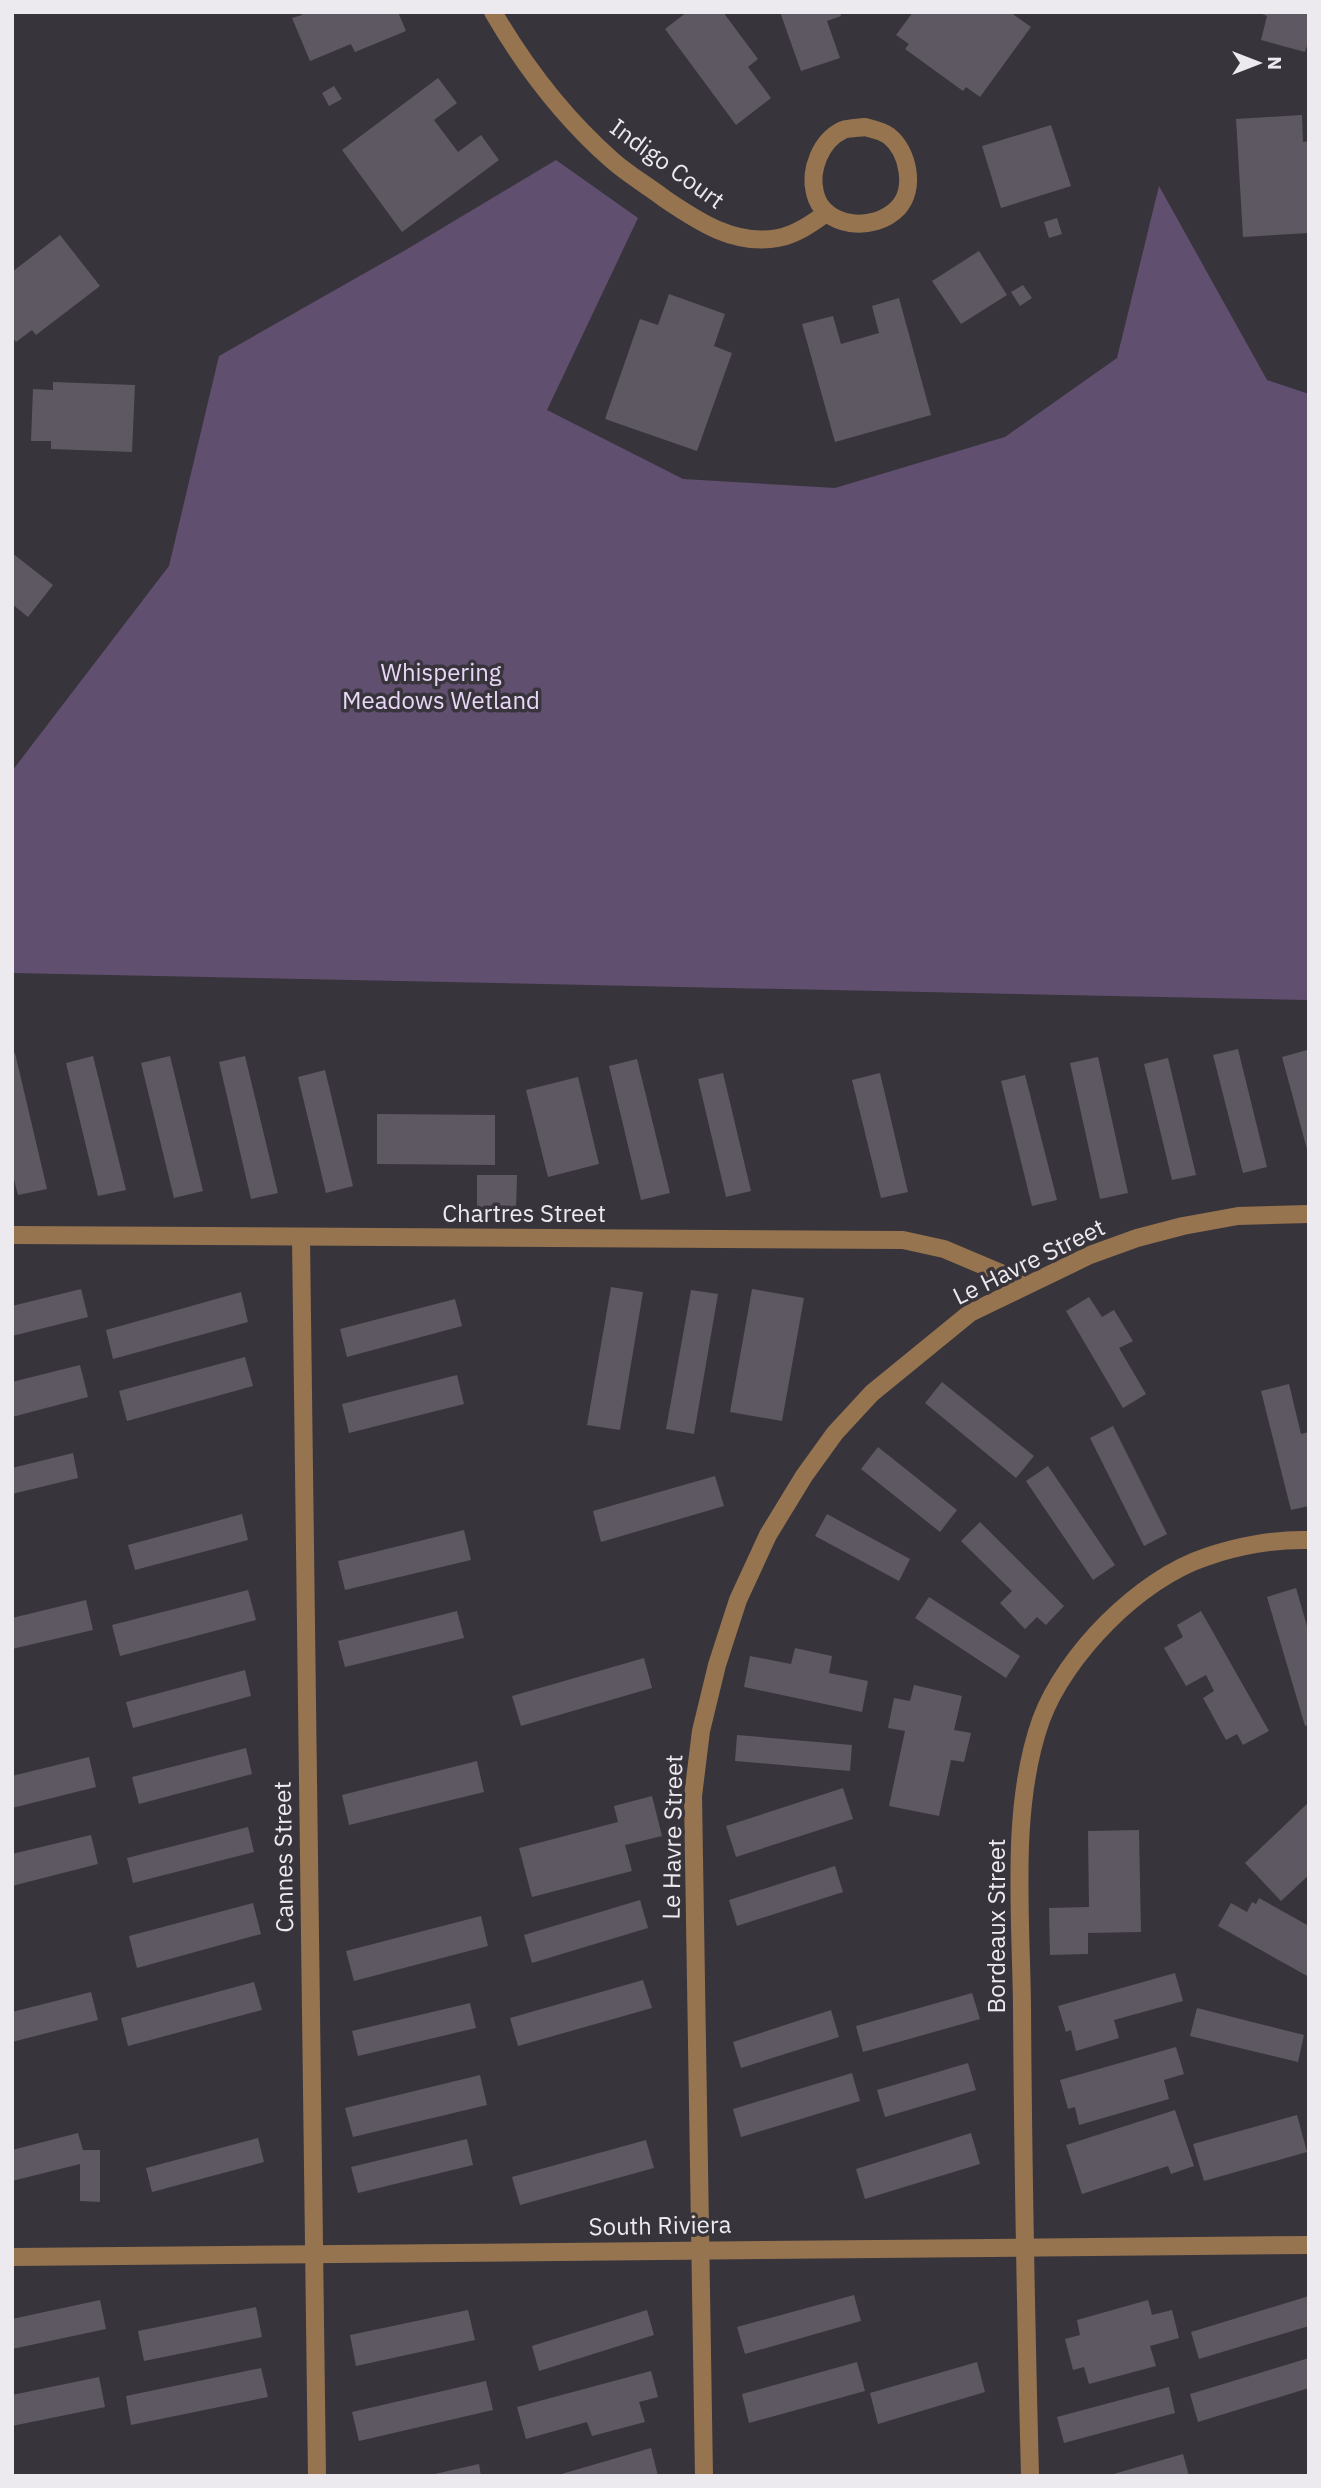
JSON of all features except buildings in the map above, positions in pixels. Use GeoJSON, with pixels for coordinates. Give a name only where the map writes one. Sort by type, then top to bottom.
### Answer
{"type":"FeatureCollection","features":[{"type":"Feature","properties":{"kind":"street","name":"Indigo Court"},"geometry":{"type":"LineString","coordinates":[[493,12],[516,52],[563,112],[614,162],[708,226],[746,239],[779,238],[807,227],[825,214]]}},
{"type":"Feature","properties":{"kind":"street"},"geometry":{"type":"LineString","coordinates":[[864,127],[887,134],[901,147],[908,171],[906,191],[899,208],[883,218],[866,223],[845,223],[825,214],[816,199],[811,181],[817,160],[827,141],[845,130],[864,127]]}},
{"type":"Feature","properties":{"kind":"street","name":"Le Havre Street"},"geometry":{"type":"LineString","coordinates":[[704,2476],[693,1796],[701,1731],[717,1665],[738,1600],[775,1523],[811,1465],[835,1433],[872,1393],[970,1313],[1090,1255],[1160,1232],[1238,1216],[1309,1214]]}},
{"type":"Feature","properties":{"kind":"street","name":"Chartres Street"},"geometry":{"type":"LineString","coordinates":[[12,1235],[903,1240],[944,1249],[1027,1284]]}},
{"type":"Feature","properties":{"kind":"street","name":"Cannes Street"},"geometry":{"type":"LineString","coordinates":[[301,1238],[317,2476]]}},
{"type":"Feature","properties":{"kind":"street","name":"Bordeaux Street"},"geometry":{"type":"LineString","coordinates":[[1030,2476],[1024,2248],[1020,1834],[1030,1757],[1042,1719],[1058,1685],[1082,1651],[1108,1622],[1137,1597],[1166,1577],[1204,1557],[1248,1546],[1292,1539],[1309,1540]]}},
{"type":"Feature","properties":{"kind":"street","name":"South Riviera"},"geometry":{"type":"LineString","coordinates":[[12,2257],[1309,2245]]}},
{"type":"Feature","properties":{"kind":"green space","name":"Whispering Meadows Wetland"},"geometry":{"type":"Polygon","coordinates":[[[556,160],[638,218],[547,410],[683,479],[835,488],[1005,437],[1117,358],[1159,186],[1267,380],[1309,394],[1309,1000],[12,973],[12,771],[169,566],[219,356],[409,248],[556,160]]]}}]}
